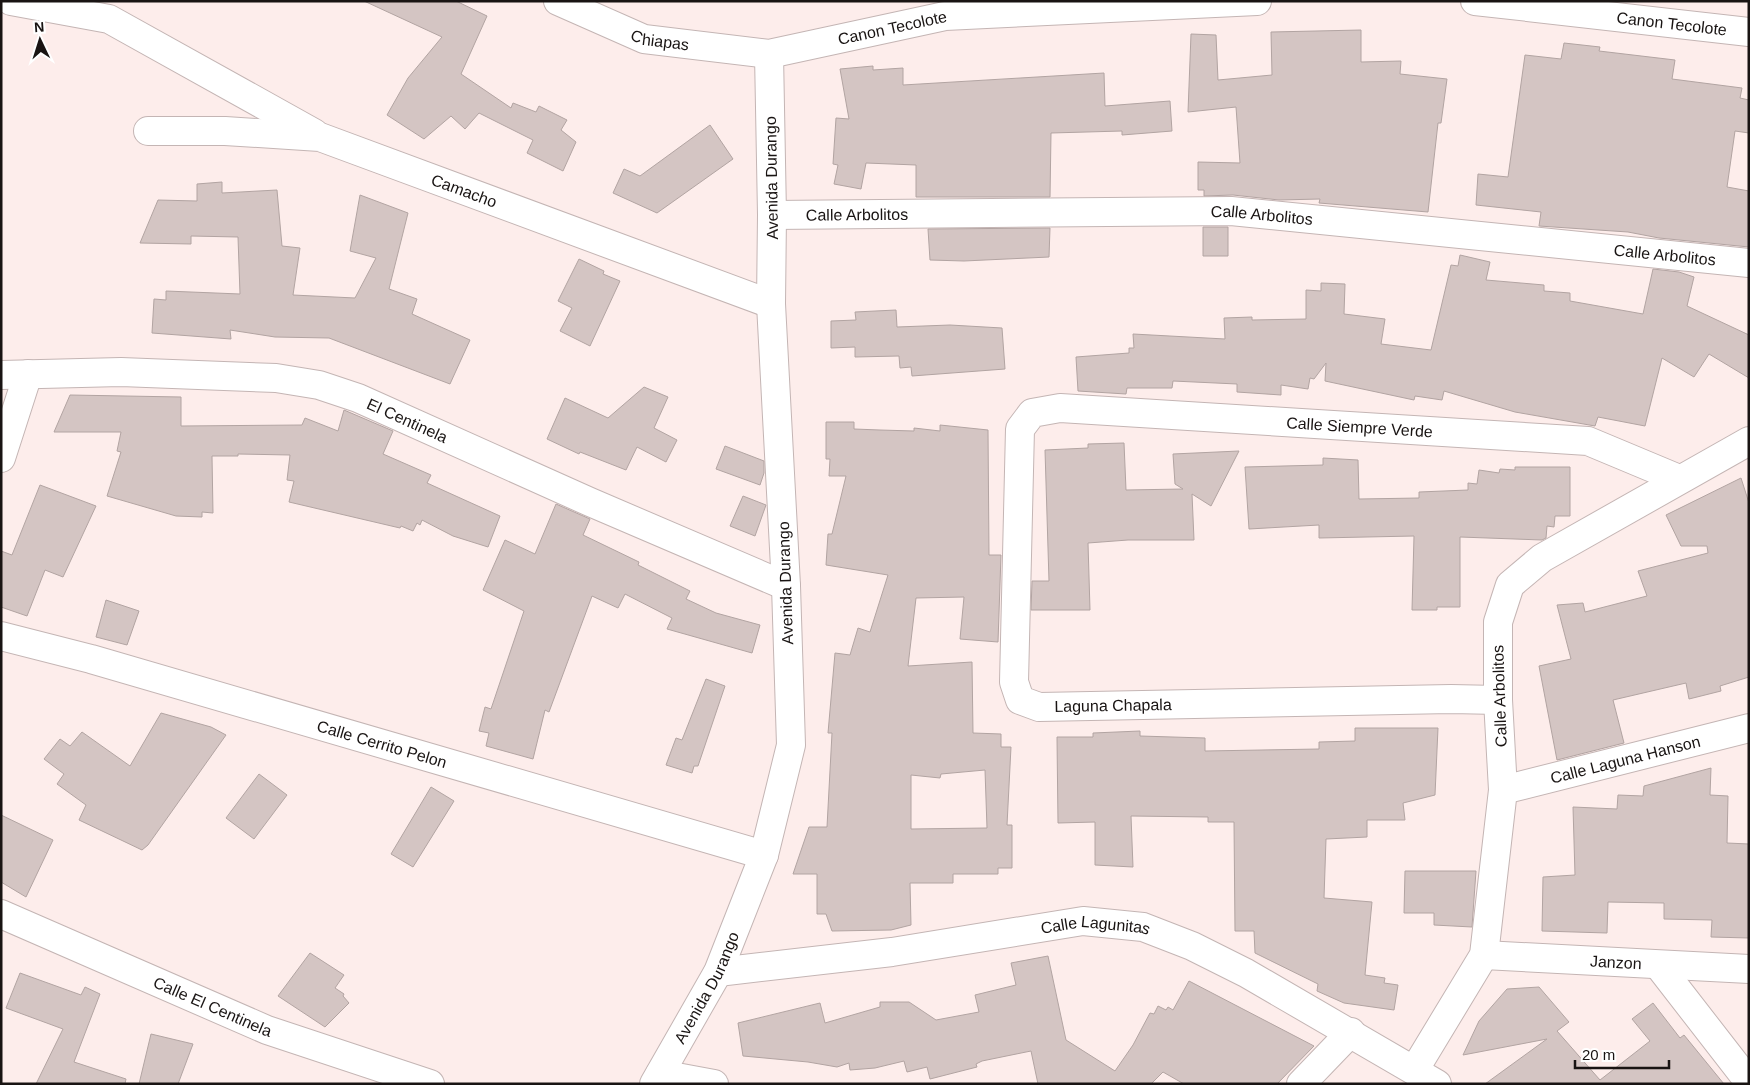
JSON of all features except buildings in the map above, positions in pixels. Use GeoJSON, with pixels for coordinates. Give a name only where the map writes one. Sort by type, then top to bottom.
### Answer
{"type":"FeatureCollection","features":[{"type":"Feature","properties":{"kind":"street"},"geometry":{"type":"LineString","coordinates":[[12,1],[109,19],[320,137]]}},
{"type":"Feature","properties":{"kind":"street","name":"Chiapas"},"geometry":{"type":"LineString","coordinates":[[558,1],[644,39],[769,54]]}},
{"type":"Feature","properties":{"kind":"street","name":"Canon Tecolote"},"geometry":{"type":"LineString","coordinates":[[769,54],[946,16],[1257,1]]}},
{"type":"Feature","properties":{"kind":"street","name":"Canon Tecolote"},"geometry":{"type":"LineString","coordinates":[[1475,1],[1749,32]]}},
{"type":"Feature","properties":{"kind":"street","name":"Avenida Durango"},"geometry":{"type":"LineString","coordinates":[[657,1079],[718,972],[764,855],[791,745],[786,586],[771,304],[772,215],[769,54]]}},
{"type":"Feature","properties":{"kind":"street","name":"Camacho"},"geometry":{"type":"LineString","coordinates":[[148,131],[225,131],[320,137],[771,304]]}},
{"type":"Feature","properties":{"kind":"street","name":"Calle Arbolitos"},"geometry":{"type":"LineString","coordinates":[[772,215],[1231,211],[1749,263]]}},
{"type":"Feature","properties":{"kind":"street","name":"El Centinela"},"geometry":{"type":"LineString","coordinates":[[1,374],[150,373],[276,378],[319,385],[358,398],[581,498],[786,586]]}},
{"type":"Feature","properties":{"kind":"street"},"geometry":{"type":"LineString","coordinates":[[1,458],[28,374]]}},
{"type":"Feature","properties":{"kind":"street","name":"Calle Siempre Verde"},"geometry":{"type":"LineString","coordinates":[[1032,413],[1060,408],[1588,442],[1679,478]]}},
{"type":"Feature","properties":{"kind":"street","name":"Laguna Chapala"},"geometry":{"type":"LineString","coordinates":[[1032,413],[1020,429],[1014,682],[1020,700],[1039,707],[1451,698],[1498,700]]}},
{"type":"Feature","properties":{"kind":"street","name":"Calle Arbolitos"},"geometry":{"type":"LineString","coordinates":[[1426,1076],[1484,955],[1503,790],[1498,700],[1498,622],[1510,585],[1542,558],[1679,478],[1749,441]]}},
{"type":"Feature","properties":{"kind":"street","name":"Calle Cerrito Pelon"},"geometry":{"type":"LineString","coordinates":[[1,636],[90,659],[764,855]]}},
{"type":"Feature","properties":{"kind":"street","name":"Calle Laguna Hanson"},"geometry":{"type":"LineString","coordinates":[[1503,790],[1749,728]]}},
{"type":"Feature","properties":{"kind":"street","name":"Calle El Centinela"},"geometry":{"type":"LineString","coordinates":[[1,914],[268,1030],[418,1082]]}},
{"type":"Feature","properties":{"kind":"street","name":"Calle Lagunitas"},"geometry":{"type":"LineString","coordinates":[[718,972],[892,952],[1083,921],[1143,927],[1192,946],[1246,973],[1426,1076]]}},
{"type":"Feature","properties":{"kind":"street","name":"Janzon"},"geometry":{"type":"LineString","coordinates":[[1484,955],[1659,966],[1749,969]]}},
{"type":"Feature","properties":{"kind":"street"},"geometry":{"type":"LineString","coordinates":[[1659,966],[1749,1082]]}},
{"type":"Feature","properties":{"kind":"street"},"geometry":{"type":"LineString","coordinates":[[1301,1084],[1352,1032]]}},
{"type":"Feature","properties":{"kind":"street"},"geometry":{"type":"LineString","coordinates":[[657,1079],[714,1084]]}}]}
